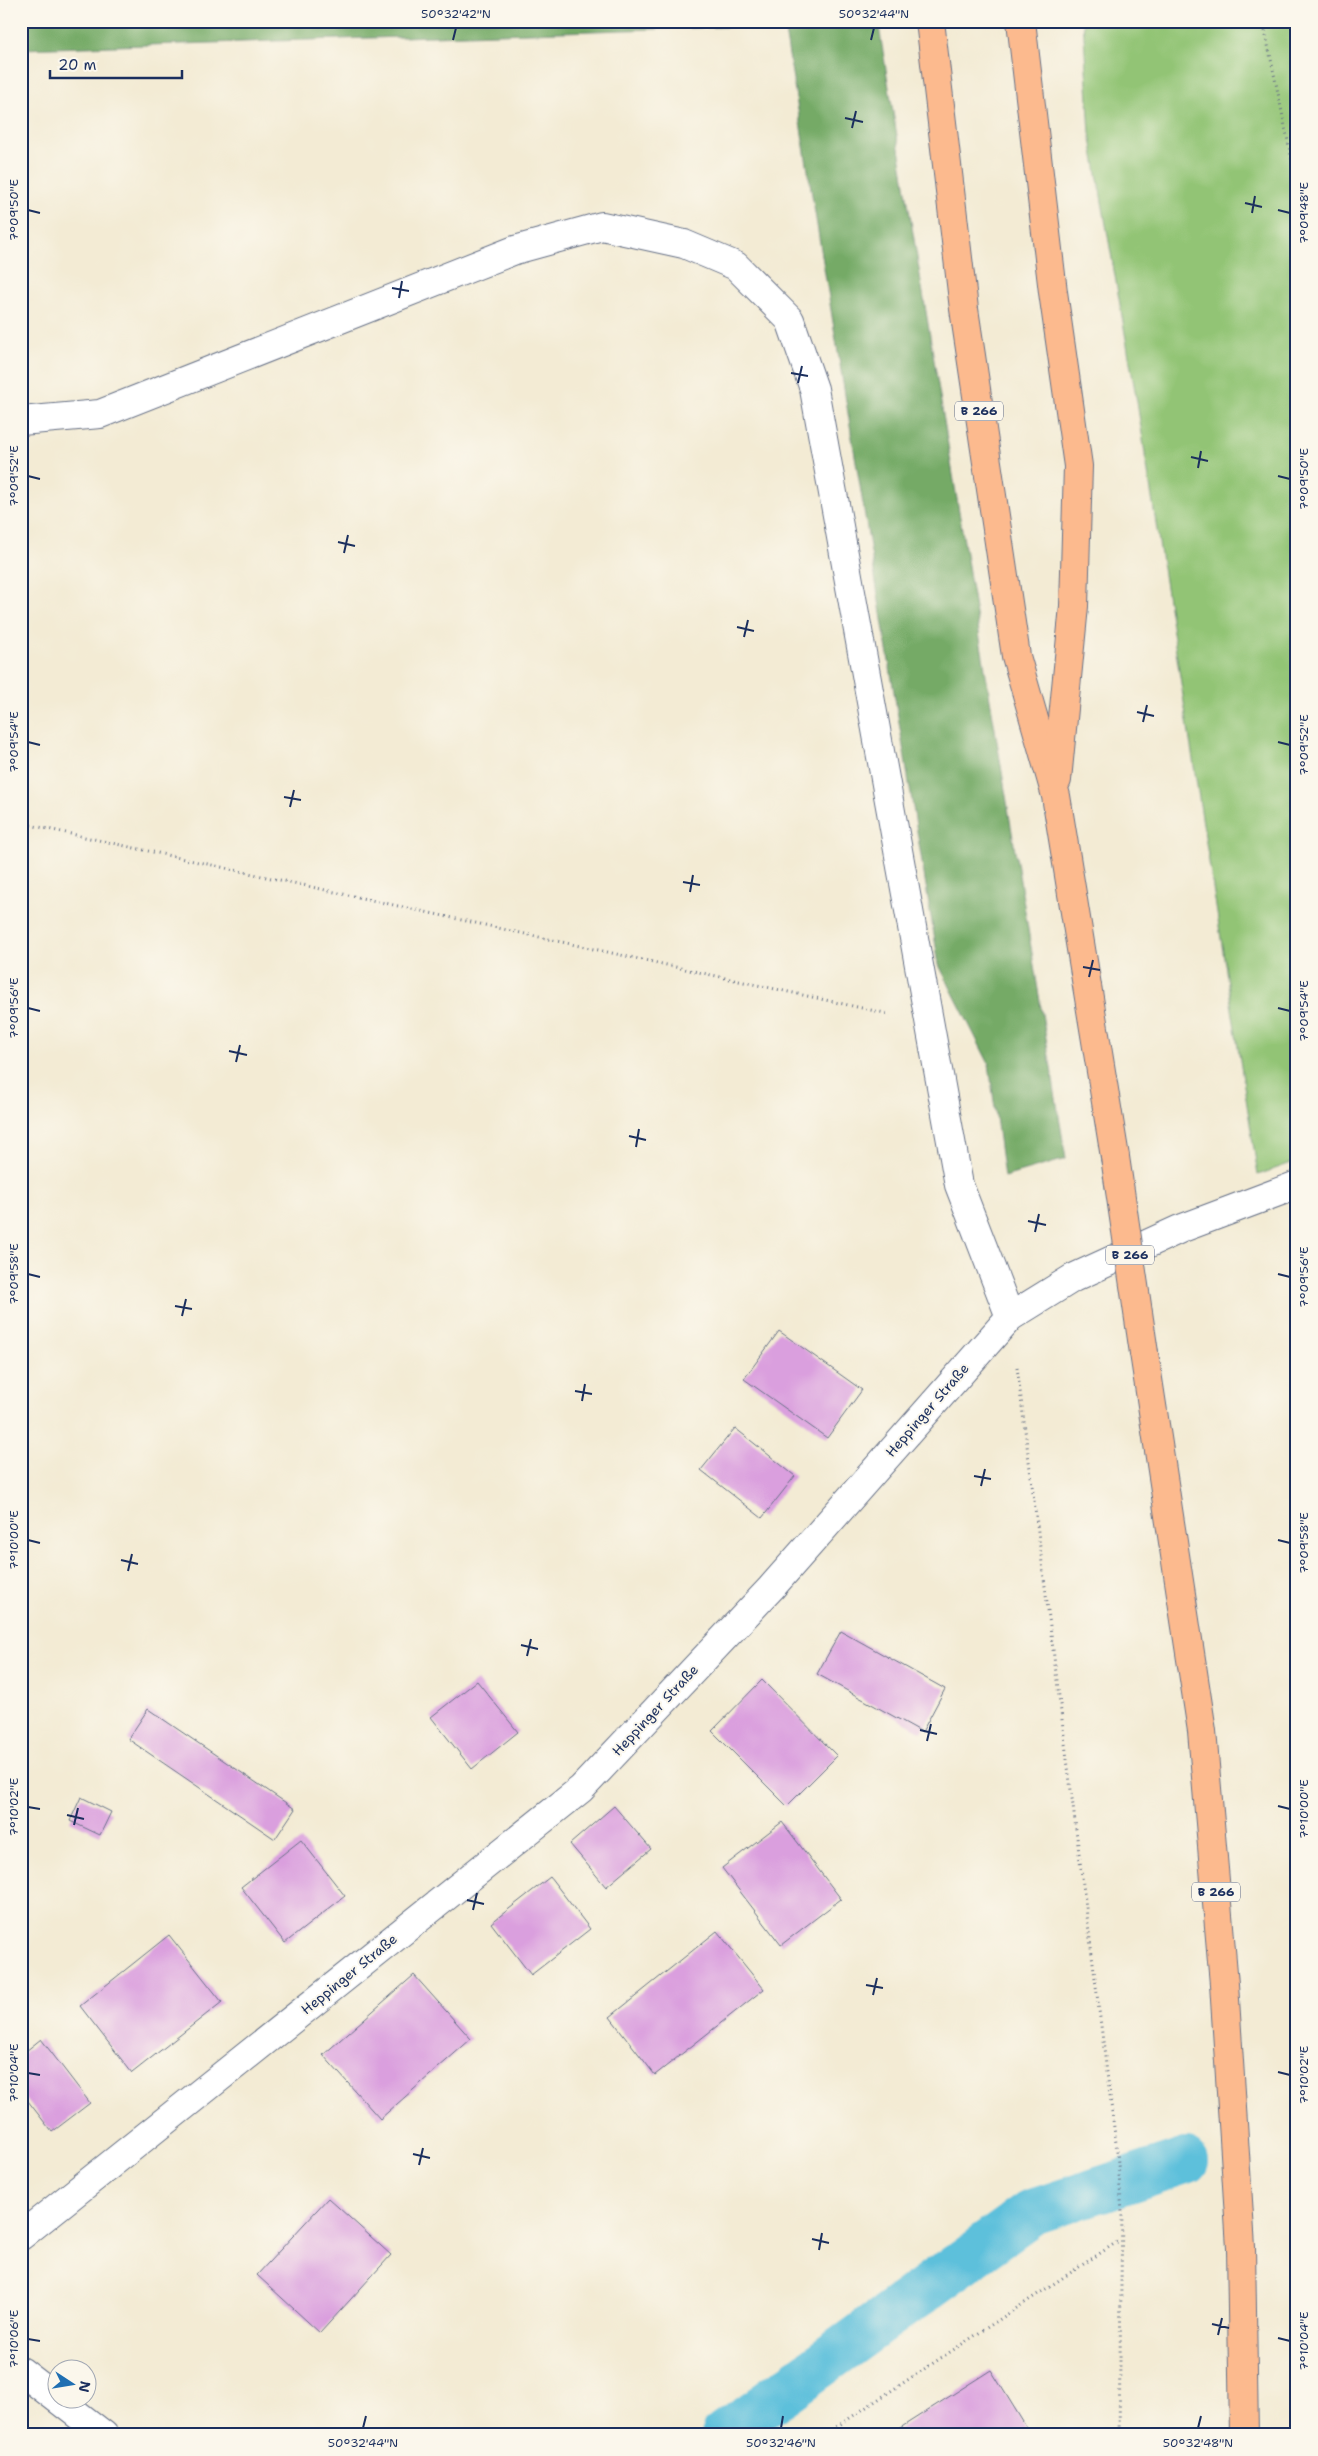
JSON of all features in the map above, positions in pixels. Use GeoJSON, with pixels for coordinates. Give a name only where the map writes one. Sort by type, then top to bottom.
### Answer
{"type":"FeatureCollection","features":[{"type":"Feature","properties":{"kind":"highway","name":"B 266"},"geometry":{"type":"LineString","coordinates":[[930,21],[964,309],[1016,656],[1056,796],[1116,1158],[1202,1732],[1224,1984],[1241,2247],[1244,2435]]}},
{"type":"Feature","properties":{"kind":"highway","name":"B 266"},"geometry":{"type":"LineString","coordinates":[[1021,21],[1053,292],[1078,466],[1074,606],[1056,796]]}},
{"type":"Feature","properties":{"kind":"street"},"geometry":{"type":"LineString","coordinates":[[21,421],[100,414],[515,250],[602,226],[684,244],[736,266],[790,320],[814,389],[959,1185],[1010,1317]]}},
{"type":"Feature","properties":{"kind":"street","name":"Heppinger Straße"},"geometry":{"type":"LineString","coordinates":[[21,2236],[581,1789],[771,1588],[1010,1317],[1073,1278],[1180,1229],[1286,1188]]}},
{"type":"Feature","properties":{"kind":"street"},"geometry":{"type":"LineString","coordinates":[[21,2371],[104,2435]]}},
{"type":"Feature","properties":{"kind":"path"},"geometry":{"type":"LineString","coordinates":[[1263,21],[1297,184]]}},
{"type":"Feature","properties":{"kind":"path"},"geometry":{"type":"LineString","coordinates":[[21,823],[928,1023]]}},
{"type":"Feature","properties":{"kind":"path"},"geometry":{"type":"LineString","coordinates":[[1010,1317],[1117,2152],[1122,2212],[1118,2435]]}},
{"type":"Feature","properties":{"kind":"path"},"geometry":{"type":"LineString","coordinates":[[824,2435],[1121,2240]]}},
{"type":"Feature","properties":{"kind":"green space"},"geometry":{"type":"Polygon","coordinates":[[[21,21],[878,21],[1066,1159],[1004,1177],[989,1064],[939,965],[784,25],[21,49],[21,21]]]}},
{"type":"Feature","properties":{"kind":"green space"},"geometry":{"type":"Polygon","coordinates":[[[1083,21],[1297,21],[1297,1161],[1258,1175],[1137,402],[1090,133],[1083,21]]]}},
{"type":"Feature","properties":{"kind":"building"},"geometry":{"type":"Polygon","coordinates":[[[779,1331],[862,1390],[827,1438],[744,1379],[779,1331]]]}},
{"type":"Feature","properties":{"kind":"building"},"geometry":{"type":"Polygon","coordinates":[[[735,1428],[795,1476],[762,1518],[701,1470],[735,1428]]]}},
{"type":"Feature","properties":{"kind":"building"},"geometry":{"type":"Polygon","coordinates":[[[841,1631],[945,1689],[922,1732],[817,1674],[841,1631]]]}},
{"type":"Feature","properties":{"kind":"building"},"geometry":{"type":"Polygon","coordinates":[[[762,1680],[837,1756],[787,1806],[712,1731],[762,1680]]]}},
{"type":"Feature","properties":{"kind":"building"},"geometry":{"type":"Polygon","coordinates":[[[477,1681],[518,1732],[472,1769],[431,1717],[477,1681]]]}},
{"type":"Feature","properties":{"kind":"building"},"geometry":{"type":"Polygon","coordinates":[[[148,1709],[295,1809],[275,1839],[128,1739],[148,1709]]]}},
{"type":"Feature","properties":{"kind":"building"},"geometry":{"type":"Polygon","coordinates":[[[81,1797],[111,1812],[100,1835],[70,1821],[81,1797]]]}},
{"type":"Feature","properties":{"kind":"building"},"geometry":{"type":"Polygon","coordinates":[[[614,1806],[651,1849],[606,1887],[570,1844],[614,1806]]]}},
{"type":"Feature","properties":{"kind":"building"},"geometry":{"type":"Polygon","coordinates":[[[782,1822],[841,1899],[781,1945],[722,1868],[782,1822]]]}},
{"type":"Feature","properties":{"kind":"building"},"geometry":{"type":"Polygon","coordinates":[[[301,1840],[345,1896],[285,1943],[241,1887],[301,1840]]]}},
{"type":"Feature","properties":{"kind":"building"},"geometry":{"type":"Polygon","coordinates":[[[550,1877],[590,1929],[531,1975],[491,1923],[550,1877]]]}},
{"type":"Feature","properties":{"kind":"building"},"geometry":{"type":"Polygon","coordinates":[[[717,1931],[764,1989],[655,2075],[610,2017],[717,1931]]]}},
{"type":"Feature","properties":{"kind":"building"},"geometry":{"type":"Polygon","coordinates":[[[169,1935],[222,2002],[132,2073],[80,2006],[169,1935]]]}},
{"type":"Feature","properties":{"kind":"building"},"geometry":{"type":"Polygon","coordinates":[[[414,1975],[471,2039],[380,2119],[323,2055],[414,1975]]]}},
{"type":"Feature","properties":{"kind":"building"},"geometry":{"type":"Polygon","coordinates":[[[41,2039],[90,2103],[52,2132],[21,2092],[21,2055],[41,2039]]]}},
{"type":"Feature","properties":{"kind":"building"},"geometry":{"type":"Polygon","coordinates":[[[328,2198],[391,2255],[320,2333],[257,2275],[328,2198]]]}},
{"type":"Feature","properties":{"kind":"building"},"geometry":{"type":"Polygon","coordinates":[[[991,2370],[1031,2435],[889,2435],[991,2370]]]}},
{"type":"Feature","properties":{"kind":"waterway"},"geometry":{"type":"LineString","coordinates":[[724,2435],[1032,2212],[1186,2161]]}}]}
